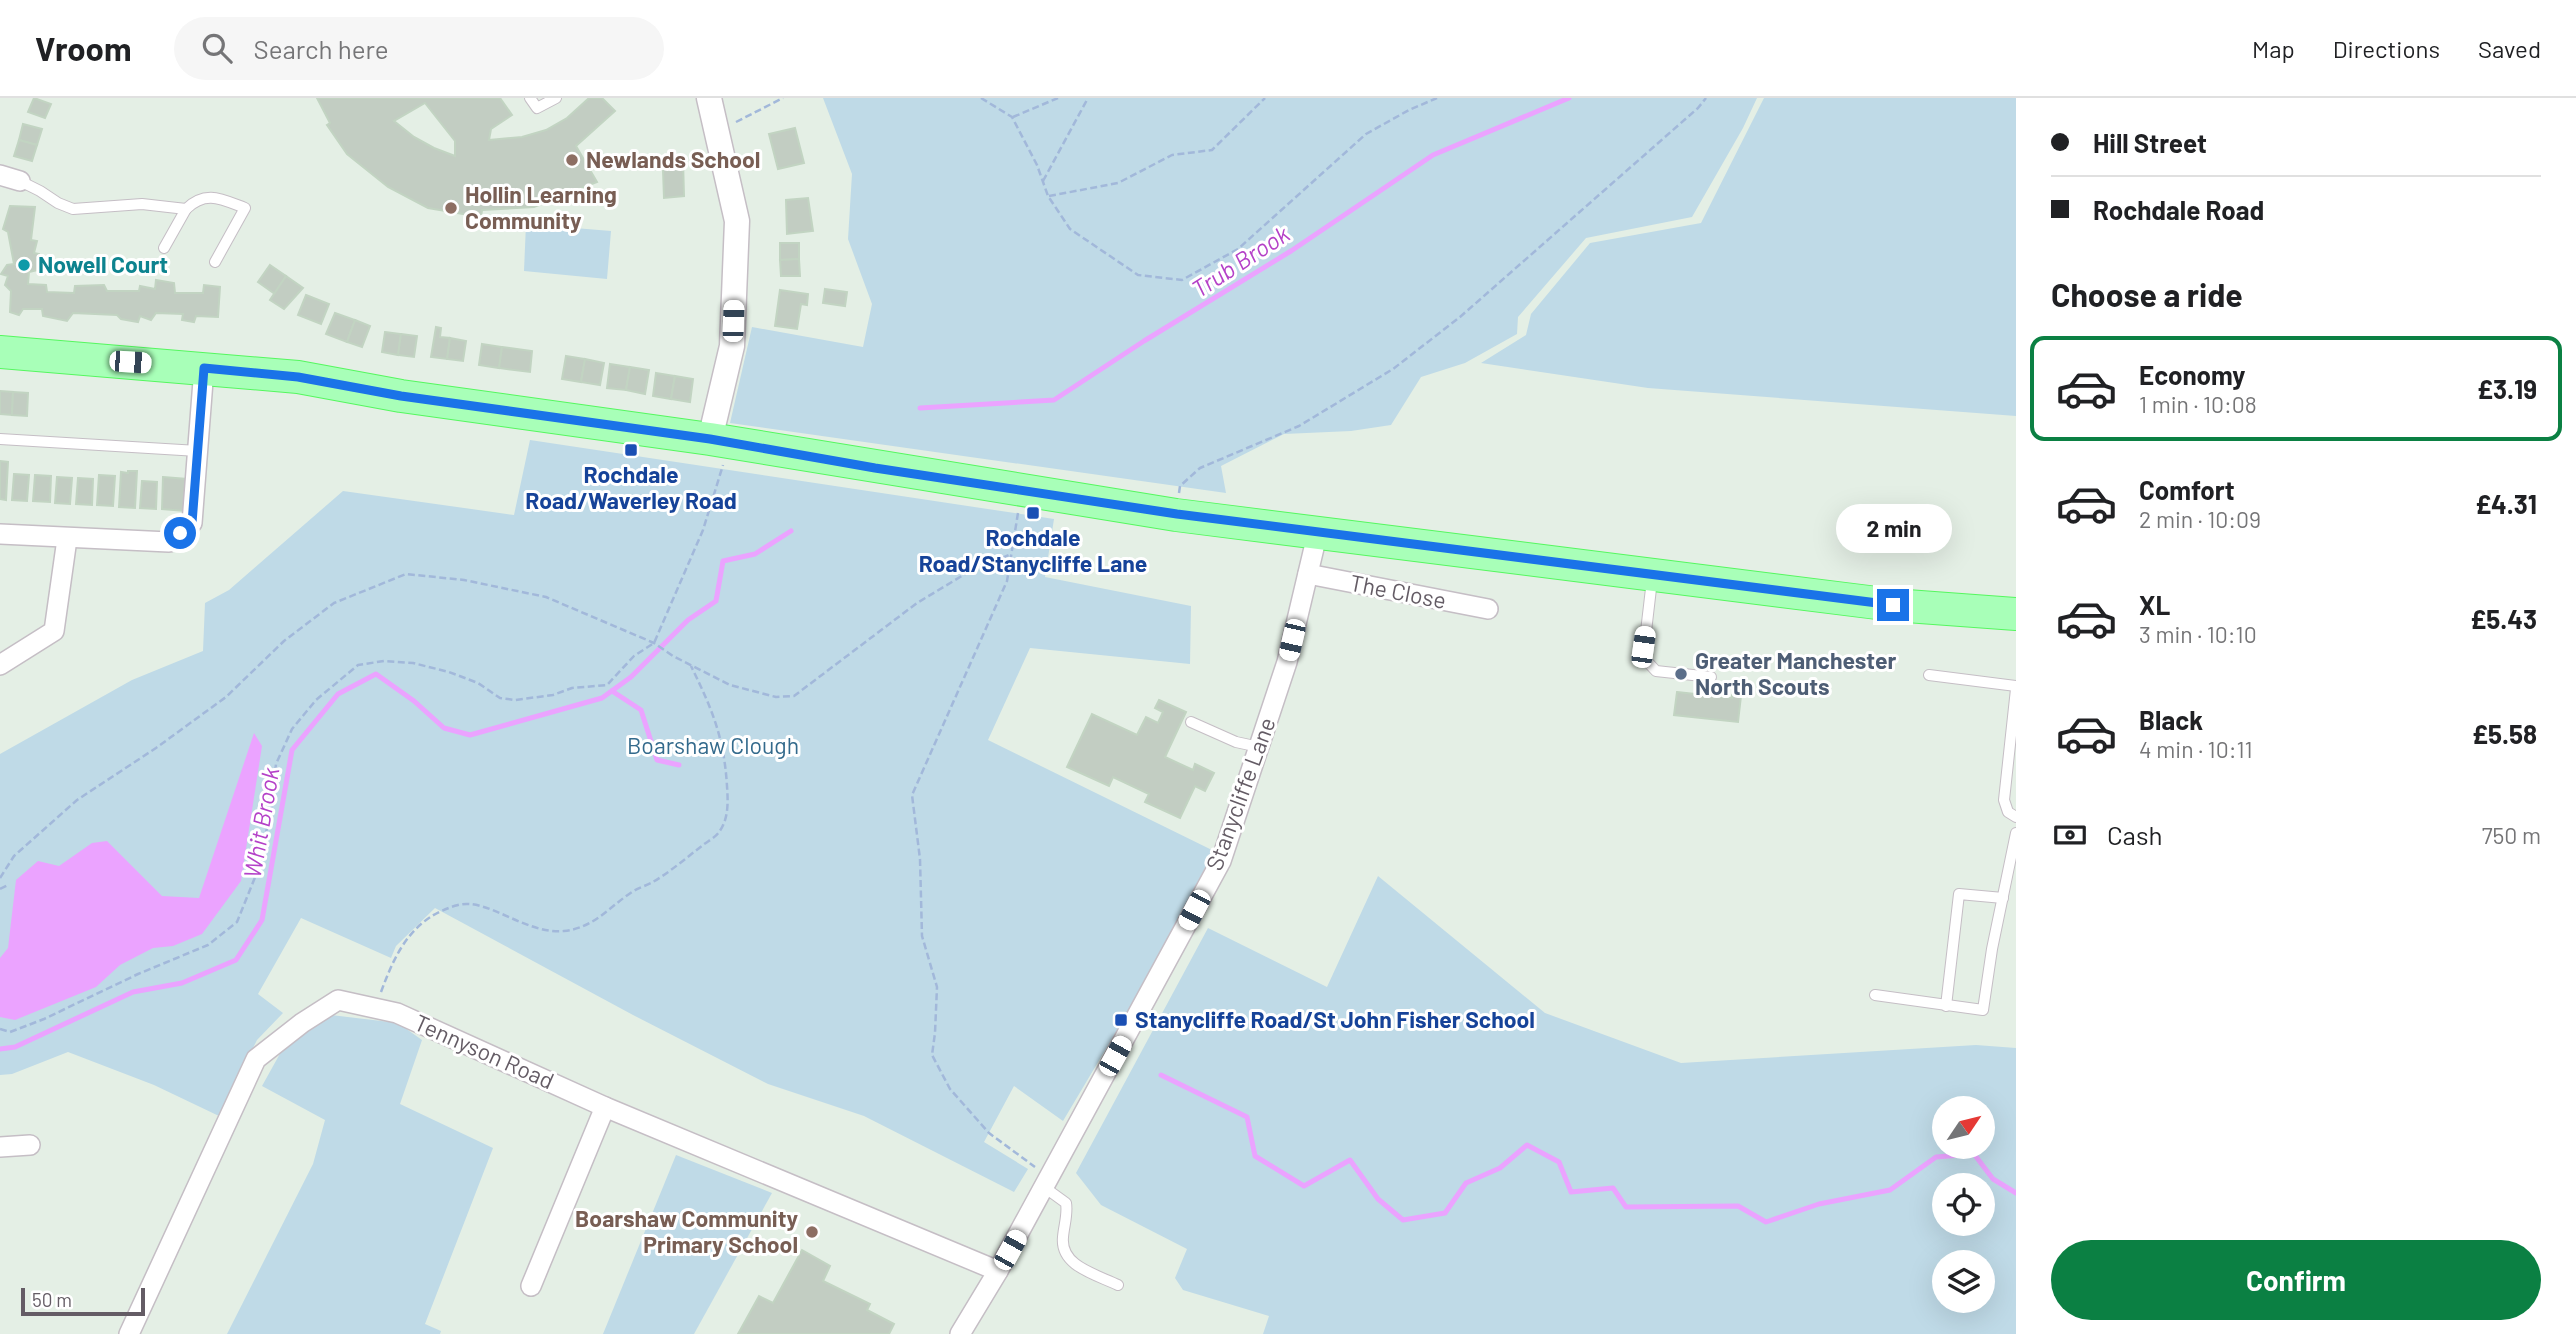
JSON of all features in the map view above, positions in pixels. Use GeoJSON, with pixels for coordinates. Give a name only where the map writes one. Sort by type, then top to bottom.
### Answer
{"type":"FeatureCollection","features":[{"type":"Feature","properties":{"kind":"main road"},"geometry":{"type":"LineString","coordinates":[[0,352],[298,377],[401,396],[720,441],[1177,514],[1893,605],[2016,614]]}},
{"type":"Feature","properties":{"kind":"street"},"geometry":{"type":"LineString","coordinates":[[709,98],[737,221],[732,346],[720,441]]}},
{"type":"Feature","properties":{"kind":"street"},"geometry":{"type":"LineString","coordinates":[[0,175],[20,181]]}},
{"type":"Feature","properties":{"kind":"street"},"geometry":{"type":"LineString","coordinates":[[0,534],[169,542],[192,523],[204,368]]}},
{"type":"Feature","properties":{"kind":"street","name":"Stanycliffe Lane"},"geometry":{"type":"LineString","coordinates":[[960,1334],[998,1271],[1221,861],[1287,662],[1318,531]]}},
{"type":"Feature","properties":{"kind":"street"},"geometry":{"type":"LineString","coordinates":[[0,665],[54,631],[68,539]]}},
{"type":"Feature","properties":{"kind":"street","name":"The Close"},"geometry":{"type":"LineString","coordinates":[[1308,574],[1488,609]]}},
{"type":"Feature","properties":{"kind":"street","name":"Tennyson Road"},"geometry":{"type":"LineString","coordinates":[[129,1334],[256,1059],[302,1023],[338,1000],[397,1013],[605,1107],[998,1271]]}},
{"type":"Feature","properties":{"kind":"street"},"geometry":{"type":"LineString","coordinates":[[531,1286],[605,1107]]}},
{"type":"Feature","properties":{"kind":"street"},"geometry":{"type":"LineString","coordinates":[[0,1147],[30,1145]]}},
{"type":"Feature","properties":{"kind":"lane"},"geometry":{"type":"LineString","coordinates":[[530,98],[537,107],[556,98]]}},
{"type":"Feature","properties":{"kind":"lane"},"geometry":{"type":"LineString","coordinates":[[20,181],[73,209],[142,204],[186,209]]}},
{"type":"Feature","properties":{"kind":"lane"},"geometry":{"type":"LineString","coordinates":[[164,248],[186,209],[195,200],[204,197],[221,199],[245,208],[215,262]]}},
{"type":"Feature","properties":{"kind":"lane"},"geometry":{"type":"LineString","coordinates":[[0,439],[198,451]]}},
{"type":"Feature","properties":{"kind":"lane"},"geometry":{"type":"LineString","coordinates":[[1652,576],[1643,656],[1656,671],[1711,677]]}},
{"type":"Feature","properties":{"kind":"lane"},"geometry":{"type":"LineString","coordinates":[[1929,675],[2016,688],[2004,800],[2008,812],[2016,817]]}},
{"type":"Feature","properties":{"kind":"lane"},"geometry":{"type":"LineString","coordinates":[[1191,722],[1236,742],[1259,747]]}},
{"type":"Feature","properties":{"kind":"lane"},"geometry":{"type":"LineString","coordinates":[[1875,995],[1983,1010],[1992,949],[2016,834]]}},
{"type":"Feature","properties":{"kind":"lane"},"geometry":{"type":"LineString","coordinates":[[1946,1006],[1959,894],[2003,898]]}},
{"type":"Feature","properties":{"kind":"lane"},"geometry":{"type":"LineString","coordinates":[[1046,1182],[1066,1203],[1062,1240],[1066,1257],[1074,1264],[1118,1285]]}},
{"type":"Feature","properties":{"kind":"path"},"geometry":{"type":"LineString","coordinates":[[716,128],[742,120],[783,98]]}},
{"type":"Feature","properties":{"kind":"path"},"geometry":{"type":"LineString","coordinates":[[981,98],[1012,117],[1037,165],[1048,197],[1070,229],[1138,275],[1182,280],[1238,249],[1366,134],[1437,98]]}},
{"type":"Feature","properties":{"kind":"path"},"geometry":{"type":"LineString","coordinates":[[1012,117],[1058,98]]}},
{"type":"Feature","properties":{"kind":"path"},"geometry":{"type":"LineString","coordinates":[[1042,181],[1088,98]]}},
{"type":"Feature","properties":{"kind":"path"},"geometry":{"type":"LineString","coordinates":[[1048,197],[1118,183],[1172,155],[1212,150],[1265,98]]}},
{"type":"Feature","properties":{"kind":"path"},"geometry":{"type":"LineString","coordinates":[[1180,486],[1200,468],[1298,426],[1393,369],[1460,317],[1698,108],[1706,98]]}},
{"type":"Feature","properties":{"kind":"path"},"geometry":{"type":"LineString","coordinates":[[0,1030],[10,1032],[44,1019],[138,974],[208,945],[237,922],[258,870],[271,810],[276,764],[292,729],[316,700],[358,665],[384,661],[413,663],[449,672],[478,683],[500,698],[515,700],[553,695],[572,688],[607,685],[634,656],[654,643],[703,530],[720,441]]}},
{"type":"Feature","properties":{"kind":"path"},"geometry":{"type":"LineString","coordinates":[[1022,491],[1007,581],[912,794],[920,859],[922,936],[937,987],[936,1033],[932,1055],[950,1089],[989,1133],[1046,1182]]}},
{"type":"Feature","properties":{"kind":"path"},"geometry":{"type":"LineString","coordinates":[[0,878],[14,856],[77,800],[156,748],[226,697],[284,641],[334,603],[406,573],[464,580],[547,597],[654,643],[730,685],[776,697],[793,696],[917,604],[985,562],[1011,554]]}},
{"type":"Feature","properties":{"kind":"path"},"geometry":{"type":"LineString","coordinates":[[375,1008],[399,948],[412,933],[437,914],[460,904],[481,905],[521,924],[547,931],[583,927],[606,914],[632,892],[653,882],[720,832],[729,808],[723,741],[711,705],[690,665]]}},
{"type":"Feature","properties":{"kind":"path"},"geometry":{"type":"LineString","coordinates":[[0,889],[8,885]]}},
{"type":"Feature","properties":{"kind":"green space"},"geometry":{"type":"Polygon","coordinates":[[[823,98],[1757,98],[1692,217],[1586,238],[1518,317],[1517,334],[1465,363],[1421,377],[1391,425],[1351,431],[1284,434],[1221,466],[1226,493],[730,423],[752,327],[863,347],[872,304],[848,239],[852,174],[823,98]]]}},
{"type":"Feature","properties":{"kind":"green space"},"geometry":{"type":"Polygon","coordinates":[[[1764,98],[2016,98],[2016,416],[1648,388],[1481,363],[1526,335],[1531,314],[1590,243],[1701,223],[1764,98]]]}},
{"type":"Feature","properties":{"kind":"green space"},"geometry":{"type":"Polygon","coordinates":[[[526,224],[611,231],[607,279],[524,271],[526,224]]]}},
{"type":"Feature","properties":{"kind":"green space","name":"Boarshaw Clough"},"geometry":{"type":"Polygon","coordinates":[[[530,440],[1054,519],[1045,577],[1191,606],[1190,664],[1030,648],[988,740],[1214,851],[1135,1000],[1063,1121],[1014,1086],[984,1142],[1028,1169],[1014,1192],[864,1116],[768,1084],[435,908],[396,946],[391,958],[301,918],[258,994],[283,1013],[257,1040],[219,1116],[154,1085],[68,1052],[12,1074],[0,1075],[0,754],[132,680],[203,651],[205,603],[229,590],[343,491],[514,515],[530,440]]]}},
{"type":"Feature","properties":{"kind":"green space"},"geometry":{"type":"Polygon","coordinates":[[[1378,876],[1545,1013],[1681,1063],[1976,1045],[2016,1048],[2016,1334],[1263,1334],[1269,1316],[1183,1290],[1175,1278],[1187,1249],[1101,1205],[1076,1173],[1208,928],[1327,987],[1378,876]]]}},
{"type":"Feature","properties":{"kind":"green space"},"geometry":{"type":"Polygon","coordinates":[[[331,1015],[398,1023],[422,1040],[400,1104],[493,1148],[425,1324],[441,1331],[440,1334],[227,1334],[313,1164],[325,1120],[262,1086],[282,1050],[331,1015]]]}},
{"type":"Feature","properties":{"kind":"green space"},"geometry":{"type":"Polygon","coordinates":[[[676,1155],[772,1193],[694,1334],[603,1334],[676,1155]]]}},
{"type":"Feature","properties":{"kind":"shaded area"},"geometry":{"type":"Polygon","coordinates":[[[254,733],[262,746],[241,881],[202,934],[173,946],[153,948],[120,965],[96,987],[15,1020],[0,1017],[0,958],[8,948],[16,880],[38,861],[59,866],[92,843],[107,841],[162,896],[199,898],[254,733]]]}},
{"type":"Feature","properties":{"kind":"building"},"geometry":{"type":"Polygon","coordinates":[[[34,98],[51,104],[45,118],[28,112],[34,98]]]}},
{"type":"Feature","properties":{"kind":"building"},"geometry":{"type":"Polygon","coordinates":[[[317,98],[500,98],[512,115],[491,129],[489,140],[522,137],[546,130],[567,118],[589,98],[602,98],[615,111],[576,146],[597,182],[534,207],[482,210],[481,217],[428,208],[388,187],[347,154],[327,125],[330,123],[317,98]],[[425,103],[394,121],[414,137],[455,156],[455,141],[425,103]]]}},
{"type":"Feature","properties":{"kind":"building"},"geometry":{"type":"Polygon","coordinates":[[[23,124],[42,129],[37,145],[19,140],[23,124]]]}},
{"type":"Feature","properties":{"kind":"building"},"geometry":{"type":"Polygon","coordinates":[[[795,128],[804,163],[778,169],[769,134],[795,128]]]}},
{"type":"Feature","properties":{"kind":"building"},"geometry":{"type":"Polygon","coordinates":[[[19,140],[37,145],[32,161],[14,156],[19,140]]]}},
{"type":"Feature","properties":{"kind":"building"},"geometry":{"type":"Polygon","coordinates":[[[652,159],[683,160],[684,196],[664,198],[663,170],[652,169],[652,159]]]}},
{"type":"Feature","properties":{"kind":"building"},"geometry":{"type":"Polygon","coordinates":[[[808,198],[813,231],[787,234],[786,200],[808,198]]]}},
{"type":"Feature","properties":{"kind":"building","name":"Nowell Court"},"geometry":{"type":"Polygon","coordinates":[[[10,206],[35,207],[31,240],[37,241],[34,253],[39,254],[38,270],[29,272],[28,284],[46,285],[47,292],[74,293],[75,286],[104,285],[107,291],[139,291],[140,286],[155,289],[156,280],[174,283],[175,293],[203,293],[204,285],[220,287],[218,317],[196,316],[194,322],[182,320],[183,314],[156,313],[151,320],[140,316],[138,322],[121,319],[117,315],[73,313],[67,321],[43,316],[42,309],[23,309],[19,315],[10,312],[11,291],[5,285],[8,276],[1,274],[7,265],[14,264],[8,232],[3,229],[10,206]]]}},
{"type":"Feature","properties":{"kind":"building"},"geometry":{"type":"Polygon","coordinates":[[[780,243],[799,243],[799,259],[780,260],[780,243]]]}},
{"type":"Feature","properties":{"kind":"building"},"geometry":{"type":"Polygon","coordinates":[[[799,259],[800,276],[781,276],[780,260],[799,259]]]}},
{"type":"Feature","properties":{"kind":"building"},"geometry":{"type":"Polygon","coordinates":[[[270,265],[286,276],[275,294],[258,282],[270,265]]]}},
{"type":"Feature","properties":{"kind":"building"},"geometry":{"type":"Polygon","coordinates":[[[286,276],[303,288],[284,309],[270,300],[286,276]]]}},
{"type":"Feature","properties":{"kind":"building"},"geometry":{"type":"Polygon","coordinates":[[[825,289],[847,292],[845,306],[823,303],[825,289]]]}},
{"type":"Feature","properties":{"kind":"building"},"geometry":{"type":"Polygon","coordinates":[[[780,290],[808,294],[807,305],[801,304],[797,329],[775,326],[780,290]]]}},
{"type":"Feature","properties":{"kind":"building"},"geometry":{"type":"Polygon","coordinates":[[[306,295],[329,304],[321,324],[298,315],[306,295]]]}},
{"type":"Feature","properties":{"kind":"building"},"geometry":{"type":"Polygon","coordinates":[[[335,313],[355,320],[347,342],[326,334],[335,313]]]}},
{"type":"Feature","properties":{"kind":"building"},"geometry":{"type":"Polygon","coordinates":[[[355,320],[370,326],[362,347],[347,342],[355,320]]]}},
{"type":"Feature","properties":{"kind":"building"},"geometry":{"type":"Polygon","coordinates":[[[436,327],[441,328],[440,337],[450,338],[447,359],[431,357],[436,327]]]}},
{"type":"Feature","properties":{"kind":"building"},"geometry":{"type":"Polygon","coordinates":[[[385,332],[401,334],[398,355],[382,352],[385,332]]]}},
{"type":"Feature","properties":{"kind":"building"},"geometry":{"type":"Polygon","coordinates":[[[401,334],[417,336],[414,357],[398,355],[401,334]]]}},
{"type":"Feature","properties":{"kind":"building"},"geometry":{"type":"Polygon","coordinates":[[[450,338],[466,341],[463,361],[447,359],[450,338]]]}},
{"type":"Feature","properties":{"kind":"building"},"geometry":{"type":"Polygon","coordinates":[[[482,344],[502,347],[499,368],[479,365],[482,344]]]}},
{"type":"Feature","properties":{"kind":"building"},"geometry":{"type":"Polygon","coordinates":[[[502,347],[532,351],[530,372],[499,368],[502,347]]]}},
{"type":"Feature","properties":{"kind":"building"},"geometry":{"type":"Polygon","coordinates":[[[566,356],[585,359],[581,382],[562,379],[566,356]]]}},
{"type":"Feature","properties":{"kind":"building"},"geometry":{"type":"Polygon","coordinates":[[[585,359],[604,363],[600,385],[581,382],[585,359]]]}},
{"type":"Feature","properties":{"kind":"building"},"geometry":{"type":"Polygon","coordinates":[[[610,364],[630,367],[626,390],[607,388],[610,364]]]}},
{"type":"Feature","properties":{"kind":"building"},"geometry":{"type":"Polygon","coordinates":[[[630,367],[649,370],[645,394],[626,390],[630,367]]]}},
{"type":"Feature","properties":{"kind":"building"},"geometry":{"type":"Polygon","coordinates":[[[656,373],[675,376],[671,399],[653,396],[656,373]]]}},
{"type":"Feature","properties":{"kind":"building"},"geometry":{"type":"Polygon","coordinates":[[[675,376],[693,379],[690,402],[671,399],[675,376]]]}},
{"type":"Feature","properties":{"kind":"building"},"geometry":{"type":"Polygon","coordinates":[[[0,391],[13,392],[12,415],[0,414],[0,391]]]}},
{"type":"Feature","properties":{"kind":"building"},"geometry":{"type":"Polygon","coordinates":[[[13,392],[28,393],[27,416],[12,415],[13,392]]]}},
{"type":"Feature","properties":{"kind":"building"},"geometry":{"type":"Polygon","coordinates":[[[0,461],[8,462],[6,500],[0,499],[0,461]]]}},
{"type":"Feature","properties":{"kind":"building"},"geometry":{"type":"Polygon","coordinates":[[[137,471],[135,508],[119,507],[121,472],[137,471]]]}},
{"type":"Feature","properties":{"kind":"building"},"geometry":{"type":"Polygon","coordinates":[[[14,474],[29,475],[27,501],[12,500],[14,474]]]}},
{"type":"Feature","properties":{"kind":"building"},"geometry":{"type":"Polygon","coordinates":[[[35,475],[51,476],[50,502],[33,501],[35,475]]]}},
{"type":"Feature","properties":{"kind":"building"},"geometry":{"type":"Polygon","coordinates":[[[99,475],[115,476],[113,506],[97,505],[99,475]]]}},
{"type":"Feature","properties":{"kind":"building"},"geometry":{"type":"Polygon","coordinates":[[[57,477],[72,478],[70,504],[55,503],[57,477]]]}},
{"type":"Feature","properties":{"kind":"building"},"geometry":{"type":"Polygon","coordinates":[[[163,477],[187,479],[185,511],[162,509],[163,477]]]}},
{"type":"Feature","properties":{"kind":"building"},"geometry":{"type":"Polygon","coordinates":[[[78,478],[93,479],[92,505],[76,504],[78,478]]]}},
{"type":"Feature","properties":{"kind":"building"},"geometry":{"type":"Polygon","coordinates":[[[142,481],[157,482],[156,509],[140,508],[142,481]]]}},
{"type":"Feature","properties":{"kind":"building"},"geometry":{"type":"Polygon","coordinates":[[[1677,692],[1732,698],[1732,695],[1741,696],[1738,722],[1674,715],[1677,692]]]}},
{"type":"Feature","properties":{"kind":"building"},"geometry":{"type":"Polygon","coordinates":[[[1159,700],[1186,712],[1165,757],[1193,770],[1195,764],[1214,773],[1205,791],[1195,786],[1180,818],[1145,802],[1149,794],[1113,777],[1109,786],[1067,767],[1092,714],[1137,735],[1146,717],[1158,723],[1163,712],[1155,708],[1159,700]]]}},
{"type":"Feature","properties":{"kind":"building"},"geometry":{"type":"Polygon","coordinates":[[[802,1250],[830,1266],[823,1281],[870,1304],[867,1310],[894,1324],[889,1334],[738,1334],[759,1296],[773,1303],[802,1250]]]}},
{"type":"Feature","properties":{"kind":"waterway","name":"Trub Brook"},"geometry":{"type":"LineString","coordinates":[[920,408],[1054,400],[1291,251],[1433,155],[1569,98]]}},
{"type":"Feature","properties":{"kind":"waterway","name":"Whit Brook"},"geometry":{"type":"LineString","coordinates":[[0,1049],[15,1047],[133,992],[182,983],[236,960],[262,920],[292,750],[338,694],[376,674],[414,701],[444,728],[470,735],[602,698],[631,677],[688,620],[716,601],[723,561],[755,554],[791,531]]}},
{"type":"Feature","properties":{"kind":"waterway","name":"Whit Brook"},"geometry":{"type":"LineString","coordinates":[[612,691],[641,710],[657,760],[679,765]]}},
{"type":"Feature","properties":{"kind":"waterway","name":"Whit Brook"},"geometry":{"type":"LineString","coordinates":[[1161,1075],[1247,1117],[1255,1156],[1304,1186],[1350,1160],[1378,1199],[1403,1220],[1445,1213],[1466,1183],[1500,1168],[1527,1145],[1559,1162],[1571,1192],[1613,1188],[1626,1207],[1738,1206],[1766,1222],[1819,1204],[1890,1190],[1936,1157],[1974,1154],[1993,1179],[2016,1193]]}},
{"type":"Feature","properties":{"kind":"place","name":"Newlands School"},"geometry":{"type":"Point","coordinates":[572,160]}},
{"type":"Feature","properties":{"kind":"place","name":"Hollin Learning Community"},"geometry":{"type":"Point","coordinates":[451,208]}},
{"type":"Feature","properties":{"kind":"place","name":"Nowell Court"},"geometry":{"type":"Point","coordinates":[24,265]}},
{"type":"Feature","properties":{"kind":"place","name":"Rochdale Road/Waverley Road"},"geometry":{"type":"Point","coordinates":[631,450]}},
{"type":"Feature","properties":{"kind":"place","name":"Rochdale Road/Stanycliffe Lane"},"geometry":{"type":"Point","coordinates":[1033,513]}},
{"type":"Feature","properties":{"kind":"place","name":"Greater Manchester North Scouts"},"geometry":{"type":"Point","coordinates":[1681,674]}},
{"type":"Feature","properties":{"kind":"place","name":"Stanycliffe Road/St John Fisher School"},"geometry":{"type":"Point","coordinates":[1121,1020]}},
{"type":"Feature","properties":{"kind":"place","name":"Boarshaw Community Primary School"},"geometry":{"type":"Point","coordinates":[812,1232]}},
{"type":"Feature","properties":{"kind":"route"},"geometry":{"type":"LineString","coordinates":[[180,533],[192,523],[204,368],[298,377],[401,396],[710,439],[875,468],[1177,514],[1504,558],[1893,605]]}}]}
